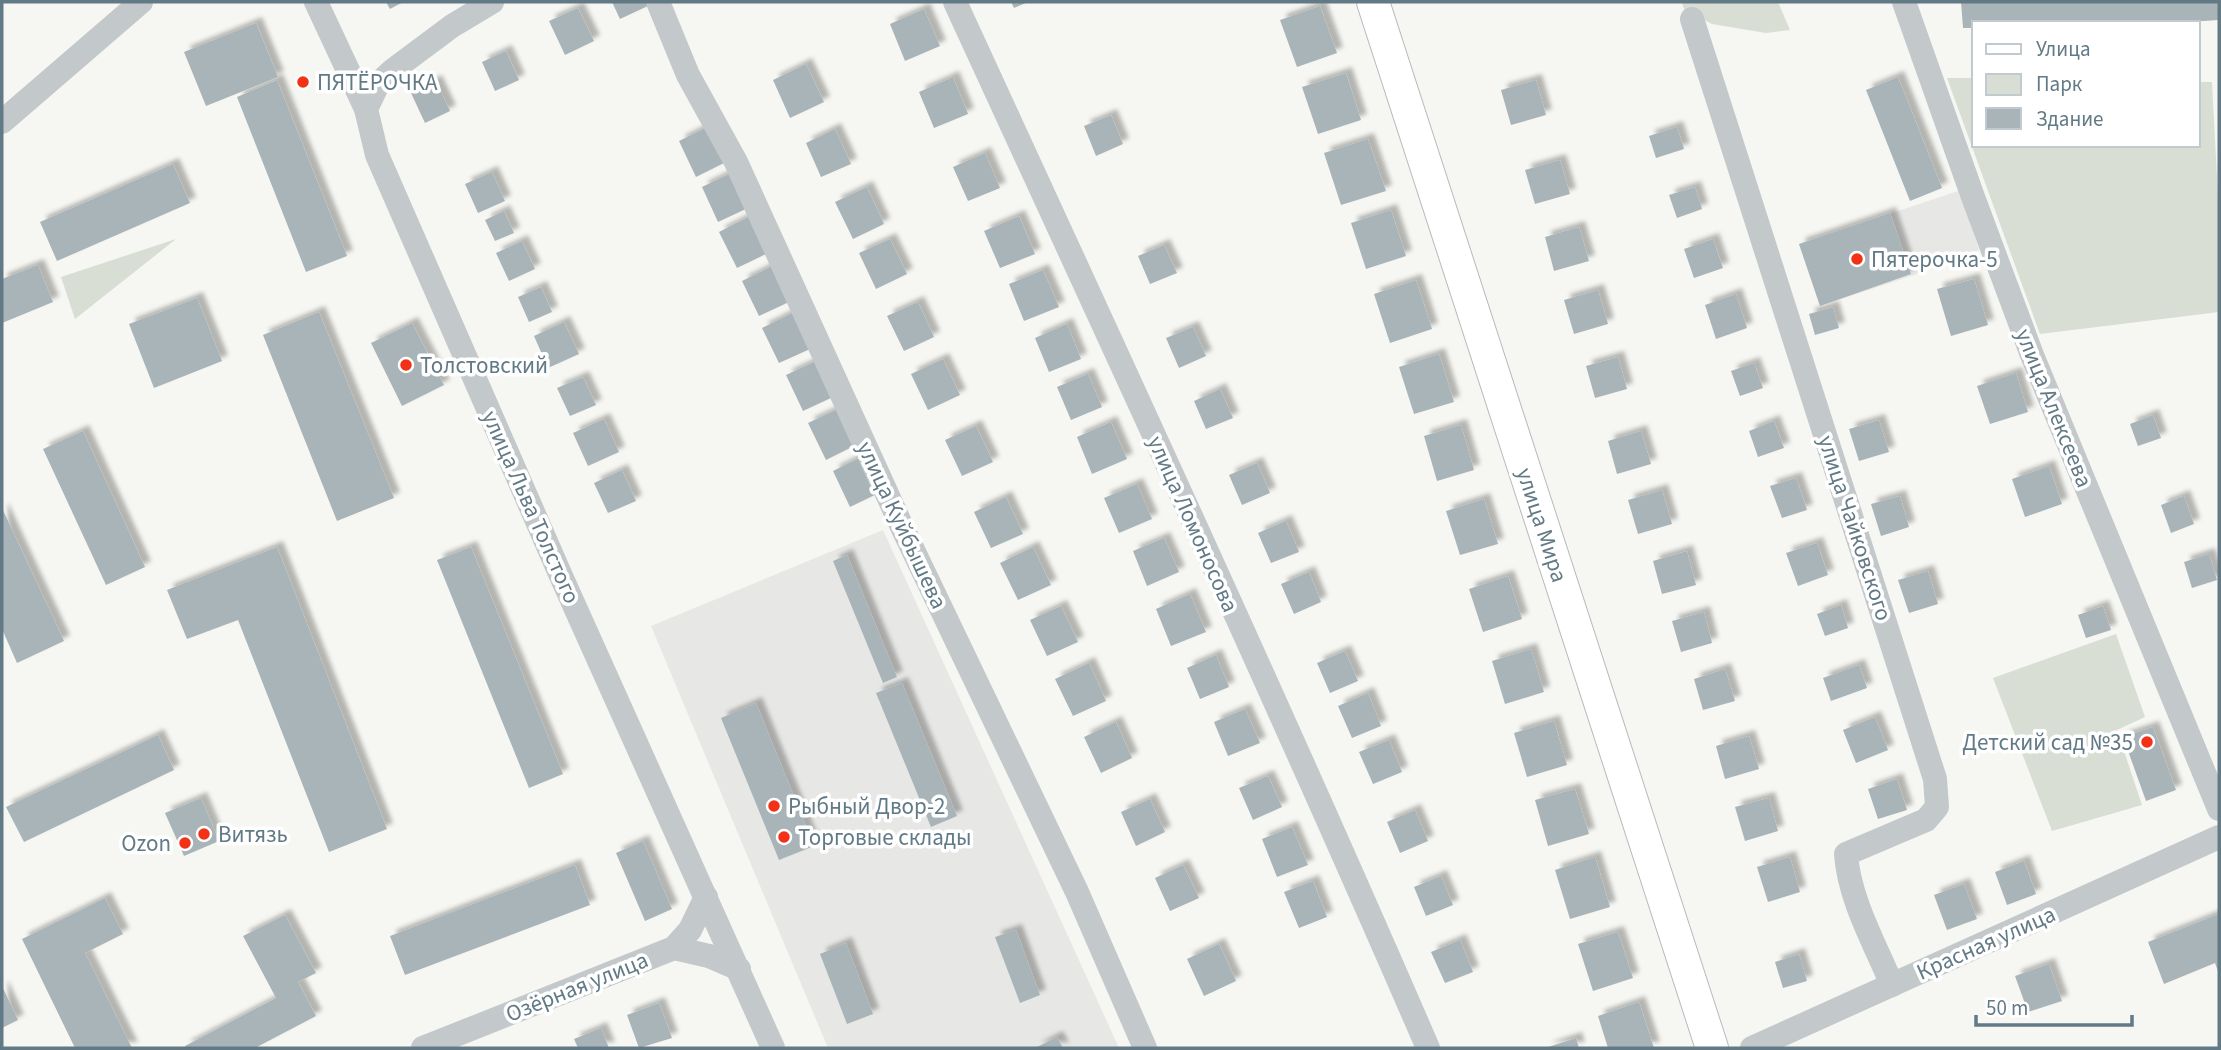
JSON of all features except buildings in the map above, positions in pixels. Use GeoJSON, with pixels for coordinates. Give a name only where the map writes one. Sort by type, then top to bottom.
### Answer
{"type":"FeatureCollection","features":[{"type":"Feature","properties":{"kind":"main road","name":"улица Мира"},"geometry":{"type":"LineString","coordinates":[[1373,2],[1712,1048]]}},
{"type":"Feature","properties":{"kind":"street"},"geometry":{"type":"LineString","coordinates":[[2,122],[141,2]]}},
{"type":"Feature","properties":{"kind":"street","name":"улица Льва Толстого"},"geometry":{"type":"LineString","coordinates":[[316,2],[366,109],[377,155],[567,589],[773,1048]]}},
{"type":"Feature","properties":{"kind":"street"},"geometry":{"type":"LineString","coordinates":[[366,109],[377,84],[393,70],[452,26],[492,2]]}},
{"type":"Feature","properties":{"kind":"street","name":"улица Куйбышева"},"geometry":{"type":"LineString","coordinates":[[658,2],[688,75],[736,162],[903,529],[1077,892],[1145,1048]]}},
{"type":"Feature","properties":{"kind":"street","name":"улица Ломоносова"},"geometry":{"type":"LineString","coordinates":[[955,2],[1161,451],[1428,1048]]}},
{"type":"Feature","properties":{"kind":"street","name":"улица Алексеева"},"geometry":{"type":"LineString","coordinates":[[1904,2],[2032,355],[2219,809]]}},
{"type":"Feature","properties":{"kind":"street","name":"улица Чайковского"},"geometry":{"type":"LineString","coordinates":[[1692,19],[1935,779],[1937,807],[1926,820],[1846,854],[1847,869],[1859,906],[1892,985]]}},
{"type":"Feature","properties":{"kind":"street","name":"Красная улица"},"geometry":{"type":"LineString","coordinates":[[1752,1048],[2219,837]]}},
{"type":"Feature","properties":{"kind":"street","name":"Озёрная улица"},"geometry":{"type":"LineString","coordinates":[[424,1048],[674,948],[690,929],[706,897]]}},
{"type":"Feature","properties":{"kind":"street"},"geometry":{"type":"LineString","coordinates":[[674,948],[709,956],[739,969]]}},
{"type":"Feature","properties":{"kind":"shaded area"},"geometry":{"type":"Polygon","coordinates":[[[1961,190],[1979,250],[1820,306],[1799,244],[1961,190]]]}},
{"type":"Feature","properties":{"kind":"shaded area"},"geometry":{"type":"Polygon","coordinates":[[[883,530],[1119,1048],[828,1048],[651,626],[883,530]]]}},
{"type":"Feature","properties":{"kind":"green space"},"geometry":{"type":"Polygon","coordinates":[[[1778,2],[1790,30],[1766,33],[1712,24],[1684,9],[1682,3],[1778,2]]]}},
{"type":"Feature","properties":{"kind":"green space"},"geometry":{"type":"Polygon","coordinates":[[[1947,78],[1972,78],[1972,147],[1947,78]]]}},
{"type":"Feature","properties":{"kind":"green space"},"geometry":{"type":"Polygon","coordinates":[[[2200,82],[2212,82],[2219,215],[2219,312],[2040,334],[1972,147],[2200,147],[2200,82]]]}},
{"type":"Feature","properties":{"kind":"green space"},"geometry":{"type":"Polygon","coordinates":[[[176,239],[75,319],[61,277],[176,239]]]}},
{"type":"Feature","properties":{"kind":"green space"},"geometry":{"type":"Polygon","coordinates":[[[2116,634],[2145,717],[2117,730],[2142,805],[2052,831],[1993,678],[2116,634]]]}},
{"type":"Feature","properties":{"kind":"place","name":"ПЯТЁРОЧКА"},"geometry":{"type":"Point","coordinates":[303,82]}},
{"type":"Feature","properties":{"kind":"place","name":"Пятерочка-5"},"geometry":{"type":"Point","coordinates":[1857,259]}},
{"type":"Feature","properties":{"kind":"place","name":"Толстовский"},"geometry":{"type":"Point","coordinates":[406,365]}},
{"type":"Feature","properties":{"kind":"place","name":"Детский сад №35"},"geometry":{"type":"Point","coordinates":[2147,742]}},
{"type":"Feature","properties":{"kind":"place","name":"Рыбный Двор-2"},"geometry":{"type":"Point","coordinates":[774,806]}},
{"type":"Feature","properties":{"kind":"place","name":"Витязь"},"geometry":{"type":"Point","coordinates":[204,834]}},
{"type":"Feature","properties":{"kind":"place","name":"Торговые склады"},"geometry":{"type":"Point","coordinates":[784,837]}},
{"type":"Feature","properties":{"kind":"place","name":"Ozon"},"geometry":{"type":"Point","coordinates":[185,843]}}]}
